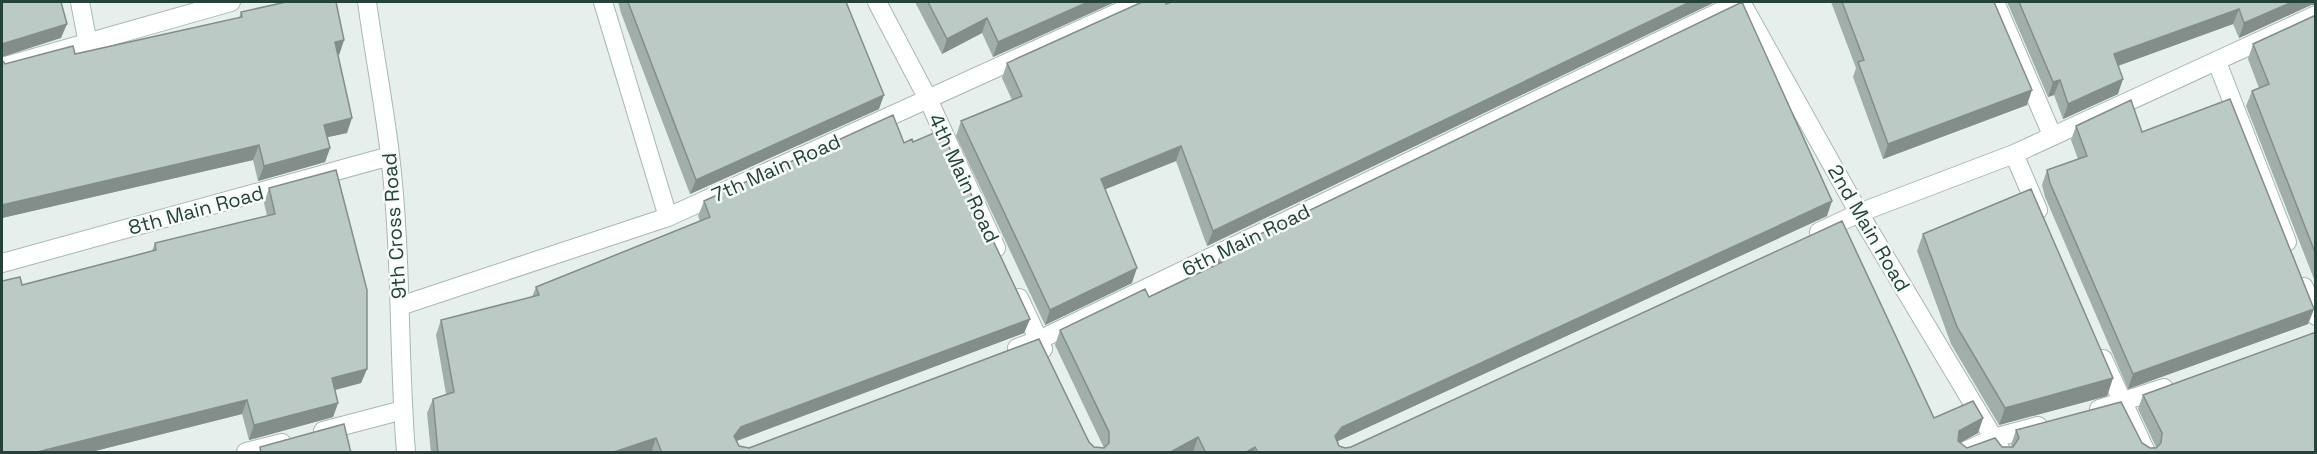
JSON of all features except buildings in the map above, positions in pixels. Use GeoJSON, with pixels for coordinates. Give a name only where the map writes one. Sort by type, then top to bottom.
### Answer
{"type":"FeatureCollection","features":[{"type":"Feature","properties":{"kind":"street"},"geometry":{"type":"LineString","coordinates":[[80,2],[88,44]]}},
{"type":"Feature","properties":{"kind":"street"},"geometry":{"type":"LineString","coordinates":[[2,67],[231,2]]}},
{"type":"Feature","properties":{"kind":"street","name":"9th Cross Road"},"geometry":{"type":"LineString","coordinates":[[367,2],[390,156],[400,306],[406,453]]}},
{"type":"Feature","properties":{"kind":"street"},"geometry":{"type":"LineString","coordinates":[[603,2],[668,217]]}},
{"type":"Feature","properties":{"kind":"street","name":"4th Main Road"},"geometry":{"type":"LineString","coordinates":[[877,2],[928,99],[1049,361]]}},
{"type":"Feature","properties":{"kind":"street","name":"7th Main Road"},"geometry":{"type":"LineString","coordinates":[[400,306],[668,217],[1141,2]]}},
{"type":"Feature","properties":{"kind":"street","name":"2nd Main Road"},"geometry":{"type":"LineString","coordinates":[[1740,2],[1859,213],[1998,445]]}},
{"type":"Feature","properties":{"kind":"street","name":"6th Main Road"},"geometry":{"type":"LineString","coordinates":[[1005,353],[1038,340],[1740,2]]}},
{"type":"Feature","properties":{"kind":"street"},"geometry":{"type":"LineString","coordinates":[[1995,2],[2052,135]]}},
{"type":"Feature","properties":{"kind":"street"},"geometry":{"type":"LineString","coordinates":[[1805,238],[1859,213],[2014,154],[2316,15]]}},
{"type":"Feature","properties":{"kind":"street"},"geometry":{"type":"LineString","coordinates":[[2217,62],[2316,316]]}},
{"type":"Feature","properties":{"kind":"street"},"geometry":{"type":"LineString","coordinates":[[2014,154],[2047,230]]}},
{"type":"Feature","properties":{"kind":"street","name":"8th Main Road"},"geometry":{"type":"LineString","coordinates":[[2,263],[390,156]]}},
{"type":"Feature","properties":{"kind":"street"},"geometry":{"type":"LineString","coordinates":[[2094,338],[2146,453]]}},
{"type":"Feature","properties":{"kind":"street"},"geometry":{"type":"LineString","coordinates":[[2079,415],[2175,384]]}},
{"type":"Feature","properties":{"kind":"street"},"geometry":{"type":"LineString","coordinates":[[246,453],[403,410]]}},
{"type":"Feature","properties":{"kind":"street"},"geometry":{"type":"LineString","coordinates":[[1963,453],[1998,445],[2058,420]]}}]}
